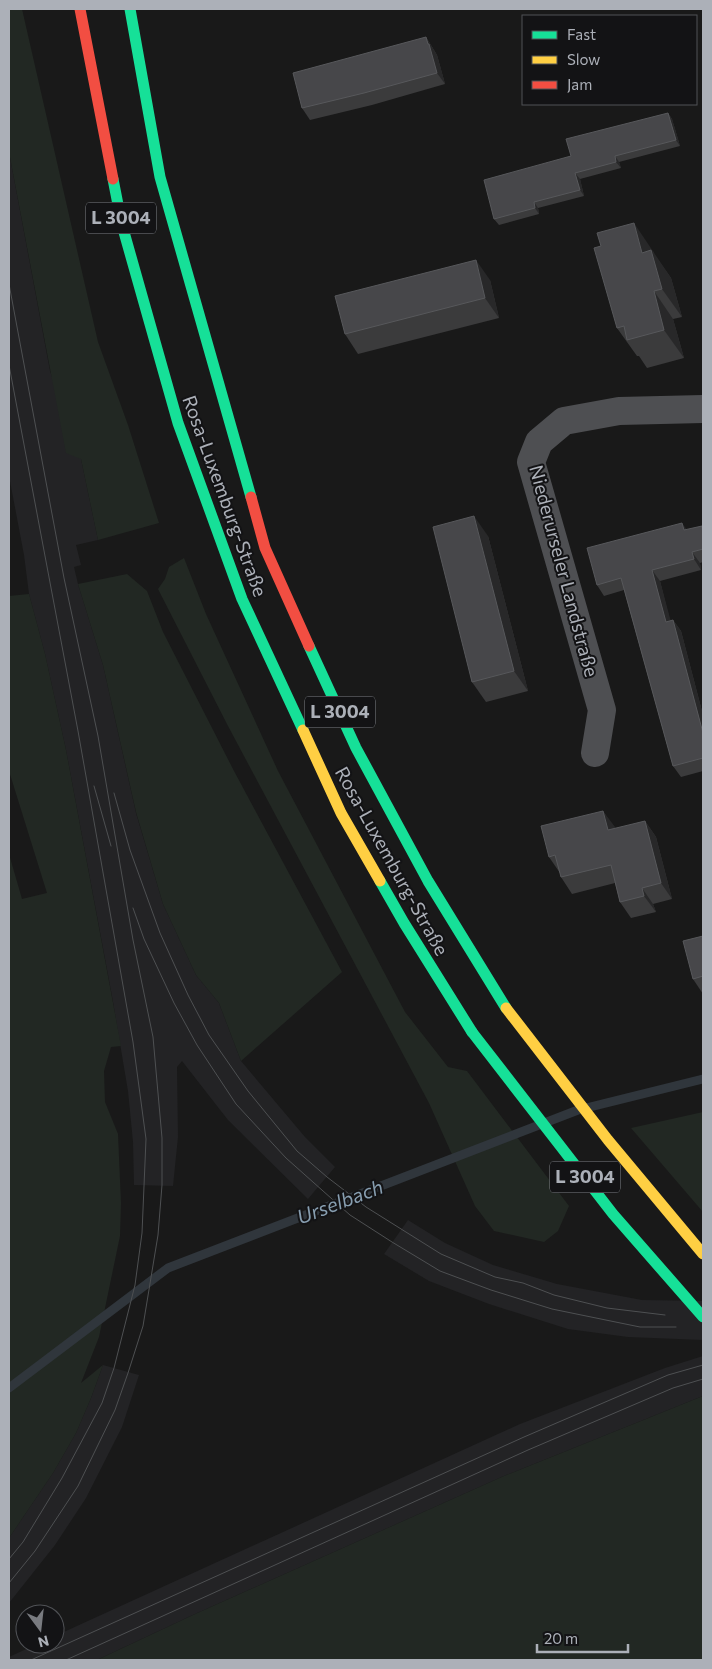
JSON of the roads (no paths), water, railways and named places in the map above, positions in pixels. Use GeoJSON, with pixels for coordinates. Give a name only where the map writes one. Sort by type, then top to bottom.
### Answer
{"type":"FeatureCollection","features":[{"type":"Feature","properties":{"kind":"highway","name":"Rosa-Luxemburg-Straße"},"geometry":{"type":"LineString","coordinates":[[80,9],[122,225],[178,423],[242,599],[341,814],[404,924],[472,1032],[570,1159],[672,1285],[703,1317]]}},
{"type":"Feature","properties":{"kind":"highway","name":"Rosa-Luxemburg-Straße"},"geometry":{"type":"LineString","coordinates":[[130,9],[160,177],[265,548],[356,748],[428,881],[506,1008],[608,1140],[703,1254]]}},
{"type":"Feature","properties":{"kind":"street","name":"Niederurseler Landstraße"},"geometry":{"type":"LineString","coordinates":[[595,753],[602,710],[531,462],[539,442],[564,421],[619,411],[703,409]]}},
{"type":"Feature","properties":{"kind":"waterway","name":"Urselbach"},"geometry":{"type":"LineString","coordinates":[[9,1388],[168,1268],[578,1110],[703,1079]]}},
{"type":"Feature","properties":{"kind":"tram line"},"geometry":{"type":"LineString","coordinates":[[9,284],[64,578],[98,736],[133,940],[153,1037],[162,1138],[162,1185],[158,1235],[143,1326],[128,1373],[115,1410],[78,1486],[35,1551],[9,1583]]}},
{"type":"Feature","properties":{"kind":"tram line"},"geometry":{"type":"LineString","coordinates":[[9,365],[78,731],[133,1042],[146,1139],[142,1233],[135,1285],[114,1368],[102,1403],[62,1478],[23,1542],[9,1559]]}},
{"type":"Feature","properties":{"kind":"tram line"},"geometry":{"type":"LineString","coordinates":[[94,786],[111,846]]}},
{"type":"Feature","properties":{"kind":"tram line"},"geometry":{"type":"LineString","coordinates":[[114,793],[130,850],[160,933],[188,995],[209,1035],[248,1091],[297,1151],[366,1207],[441,1254],[495,1277],[523,1283],[554,1295],[607,1308],[665,1315]]}},
{"type":"Feature","properties":{"kind":"tram line"},"geometry":{"type":"LineString","coordinates":[[133,908],[144,939],[174,1003],[197,1045],[236,1104],[286,1158],[350,1215],[440,1271],[491,1290],[552,1309],[640,1327],[676,1327]]}},
{"type":"Feature","properties":{"kind":"tram line"},"geometry":{"type":"LineString","coordinates":[[31,1660],[524,1437],[668,1375],[703,1365]]}},
{"type":"Feature","properties":{"kind":"tram line"},"geometry":{"type":"LineString","coordinates":[[66,1660],[528,1450],[673,1388],[703,1379]]}}]}
